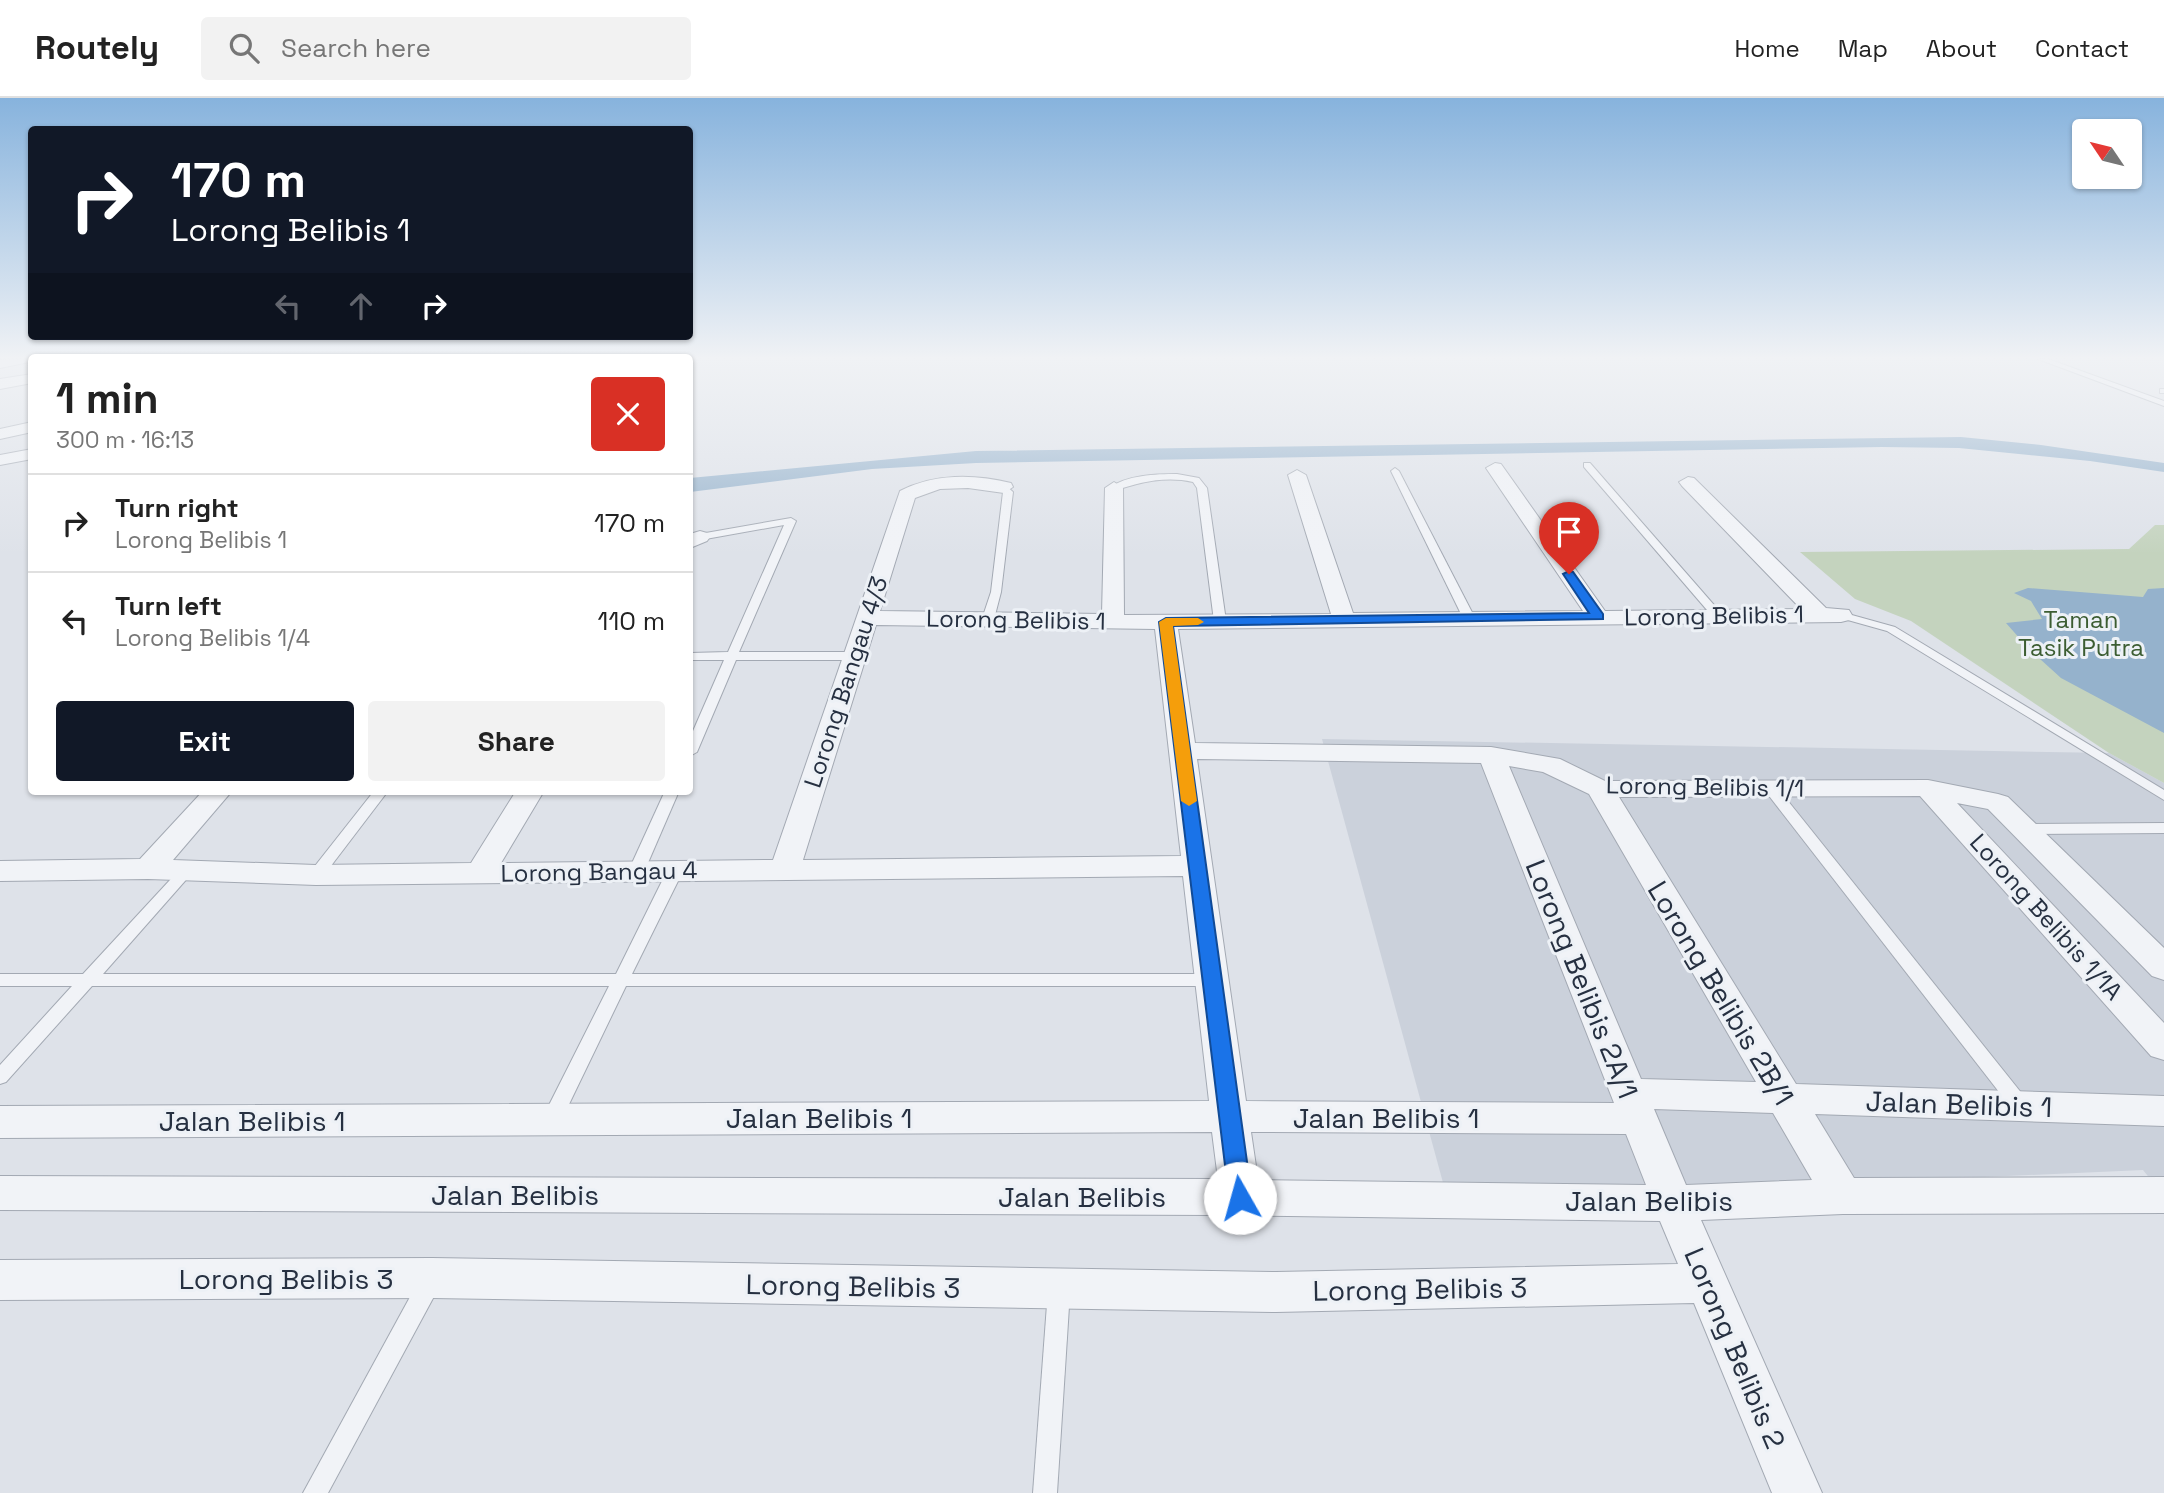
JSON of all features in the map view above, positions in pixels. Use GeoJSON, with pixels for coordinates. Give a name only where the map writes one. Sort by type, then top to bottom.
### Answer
{"type":"FeatureCollection","features":[{"type":"Feature","properties":{"kind":"street"},"geometry":{"type":"LineString","coordinates":[[0,434],[28,428]]}},
{"type":"Feature","properties":{"kind":"street"},"geometry":{"type":"LineString","coordinates":[[0,460],[28,455]]}},
{"type":"Feature","properties":{"kind":"street"},"geometry":{"type":"LineString","coordinates":[[1495,468],[1598,617]]}},
{"type":"Feature","properties":{"kind":"street"},"geometry":{"type":"LineString","coordinates":[[1297,475],[1344,620]]}},
{"type":"Feature","properties":{"kind":"street"},"geometry":{"type":"LineString","coordinates":[[1688,482],[1830,615]]}},
{"type":"Feature","properties":{"kind":"street","name":"Lorong Bangau 4/3"},"geometry":{"type":"LineString","coordinates":[[785,870],[907,495],[923,486],[937,484],[990,483],[1004,487]]}},
{"type":"Feature","properties":{"kind":"street"},"geometry":{"type":"LineString","coordinates":[[1113,621],[1114,488]]}},
{"type":"Feature","properties":{"kind":"street","name":"Lorong Belibis 1"},"geometry":{"type":"LineString","coordinates":[[866,618],[1166,622],[1830,615]]}},
{"type":"Feature","properties":{"kind":"street"},"geometry":{"type":"LineString","coordinates":[[1166,622],[1240,1198]]}},
{"type":"Feature","properties":{"kind":"street","name":"Lorong Belibis 1/1"},"geometry":{"type":"LineString","coordinates":[[1182,751],[1491,755],[1550,765],[1600,789],[1928,788],[1998,803],[2164,968]]}},
{"type":"Feature","properties":{"kind":"street","name":"Lorong Belibis 2A/1"},"geometry":{"type":"LineString","coordinates":[[1491,755],[1673,1203]]}},
{"type":"Feature","properties":{"kind":"street","name":"Lorong Belibis 1/1A"},"geometry":{"type":"LineString","coordinates":[[1928,788],[2164,1046]]}},
{"type":"Feature","properties":{"kind":"street","name":"Lorong Belibis 2B/1"},"geometry":{"type":"LineString","coordinates":[[1600,789],[1843,1196]]}},
{"type":"Feature","properties":{"kind":"street"},"geometry":{"type":"LineString","coordinates":[[148,869],[214,795]]}},
{"type":"Feature","properties":{"kind":"street"},"geometry":{"type":"LineString","coordinates":[[480,873],[528,795]]}},
{"type":"Feature","properties":{"kind":"street","name":"Lorong Bangau 4"},"geometry":{"type":"LineString","coordinates":[[0,871],[148,869],[316,875],[1197,866]]}},
{"type":"Feature","properties":{"kind":"street","name":"Jalan Belibis 1"},"geometry":{"type":"LineString","coordinates":[[0,1122],[1230,1116],[1634,1106],[1784,1098],[2164,1111]]}},
{"type":"Feature","properties":{"kind":"street","name":"Jalan Belibis"},"geometry":{"type":"LineString","coordinates":[[0,1193],[1240,1198],[1673,1203],[1843,1196],[2164,1195]]}},
{"type":"Feature","properties":{"kind":"street","name":"Lorong Belibis 2"},"geometry":{"type":"LineString","coordinates":[[1673,1203],[1797,1493]]}},
{"type":"Feature","properties":{"kind":"street","name":"Lorong Belibis 3"},"geometry":{"type":"LineString","coordinates":[[0,1280],[432,1278],[1276,1292],[1707,1283]]}},
{"type":"Feature","properties":{"kind":"lane"},"geometry":{"type":"LineString","coordinates":[[1587,465],[1717,615]]}},
{"type":"Feature","properties":{"kind":"lane"},"geometry":{"type":"LineString","coordinates":[[1395,471],[1469,618]]}},
{"type":"Feature","properties":{"kind":"lane"},"geometry":{"type":"LineString","coordinates":[[1114,488],[1132,482],[1178,478],[1196,480],[1202,488],[1220,621]]}},
{"type":"Feature","properties":{"kind":"lane"},"geometry":{"type":"LineString","coordinates":[[988,619],[996,592],[1008,492],[1004,487]]}},
{"type":"Feature","properties":{"kind":"lane"},"geometry":{"type":"LineString","coordinates":[[693,745],[791,521],[695,540]]}},
{"type":"Feature","properties":{"kind":"lane"},"geometry":{"type":"LineString","coordinates":[[1830,615],[1891,629],[2164,796]]}},
{"type":"Feature","properties":{"kind":"lane"},"geometry":{"type":"LineString","coordinates":[[693,656],[854,656]]}},
{"type":"Feature","properties":{"kind":"lane"},"geometry":{"type":"LineString","coordinates":[[1771,789],[2021,1106]]}},
{"type":"Feature","properties":{"kind":"lane"},"geometry":{"type":"LineString","coordinates":[[316,875],[378,795]]}},
{"type":"Feature","properties":{"kind":"lane"},"geometry":{"type":"LineString","coordinates":[[636,872],[670,795]]}},
{"type":"Feature","properties":{"kind":"lane"},"geometry":{"type":"LineString","coordinates":[[2024,829],[2164,828]]}},
{"type":"Feature","properties":{"kind":"lane"},"geometry":{"type":"LineString","coordinates":[[0,1077],[187,870]]}},
{"type":"Feature","properties":{"kind":"lane"},"geometry":{"type":"LineString","coordinates":[[552,1119],[675,871]]}},
{"type":"Feature","properties":{"kind":"lane"},"geometry":{"type":"LineString","coordinates":[[0,981],[1212,980]]}},
{"type":"Feature","properties":{"kind":"lane"},"geometry":{"type":"LineString","coordinates":[[314,1493],[432,1278]]}},
{"type":"Feature","properties":{"kind":"lane"},"geometry":{"type":"LineString","coordinates":[[1045,1493],[1059,1290]]}},
{"type":"Feature","properties":{"kind":"shaded area"},"geometry":{"type":"Polygon","coordinates":[[[1322,739],[2109,753],[2164,783],[2164,1196],[2143,1170],[1448,1201],[1322,739]]]}},
{"type":"Feature","properties":{"kind":"green space","name":"Taman Tasik Putra"},"geometry":{"type":"Polygon","coordinates":[[[2155,525],[2164,525],[2164,783],[2109,753],[1911,621],[1855,599],[1800,552],[2129,549],[2155,525]]]}},
{"type":"Feature","properties":{"kind":"water"},"geometry":{"type":"Polygon","coordinates":[[[1961,437],[2041,445],[2164,463],[2164,472],[2090,461],[1959,448],[1882,447],[976,463],[872,469],[693,492],[693,478],[976,451],[1961,437]]]}},
{"type":"Feature","properties":{"kind":"water"},"geometry":{"type":"Polygon","coordinates":[[[2028,588],[2143,597],[2148,589],[2164,588],[2164,733],[2061,678],[2029,649],[2006,623],[2042,619],[2031,601],[2014,593],[2028,588]]]}},
{"type":"Feature","properties":{"kind":"slow traffic"},"geometry":{"type":"LineString","coordinates":[[1189,801],[1166,622],[1198,622]]}},
{"type":"Feature","properties":{"kind":"route"},"geometry":{"type":"LineString","coordinates":[[1240,1198],[1166,622],[1598,617],[1569,574]]}}]}
